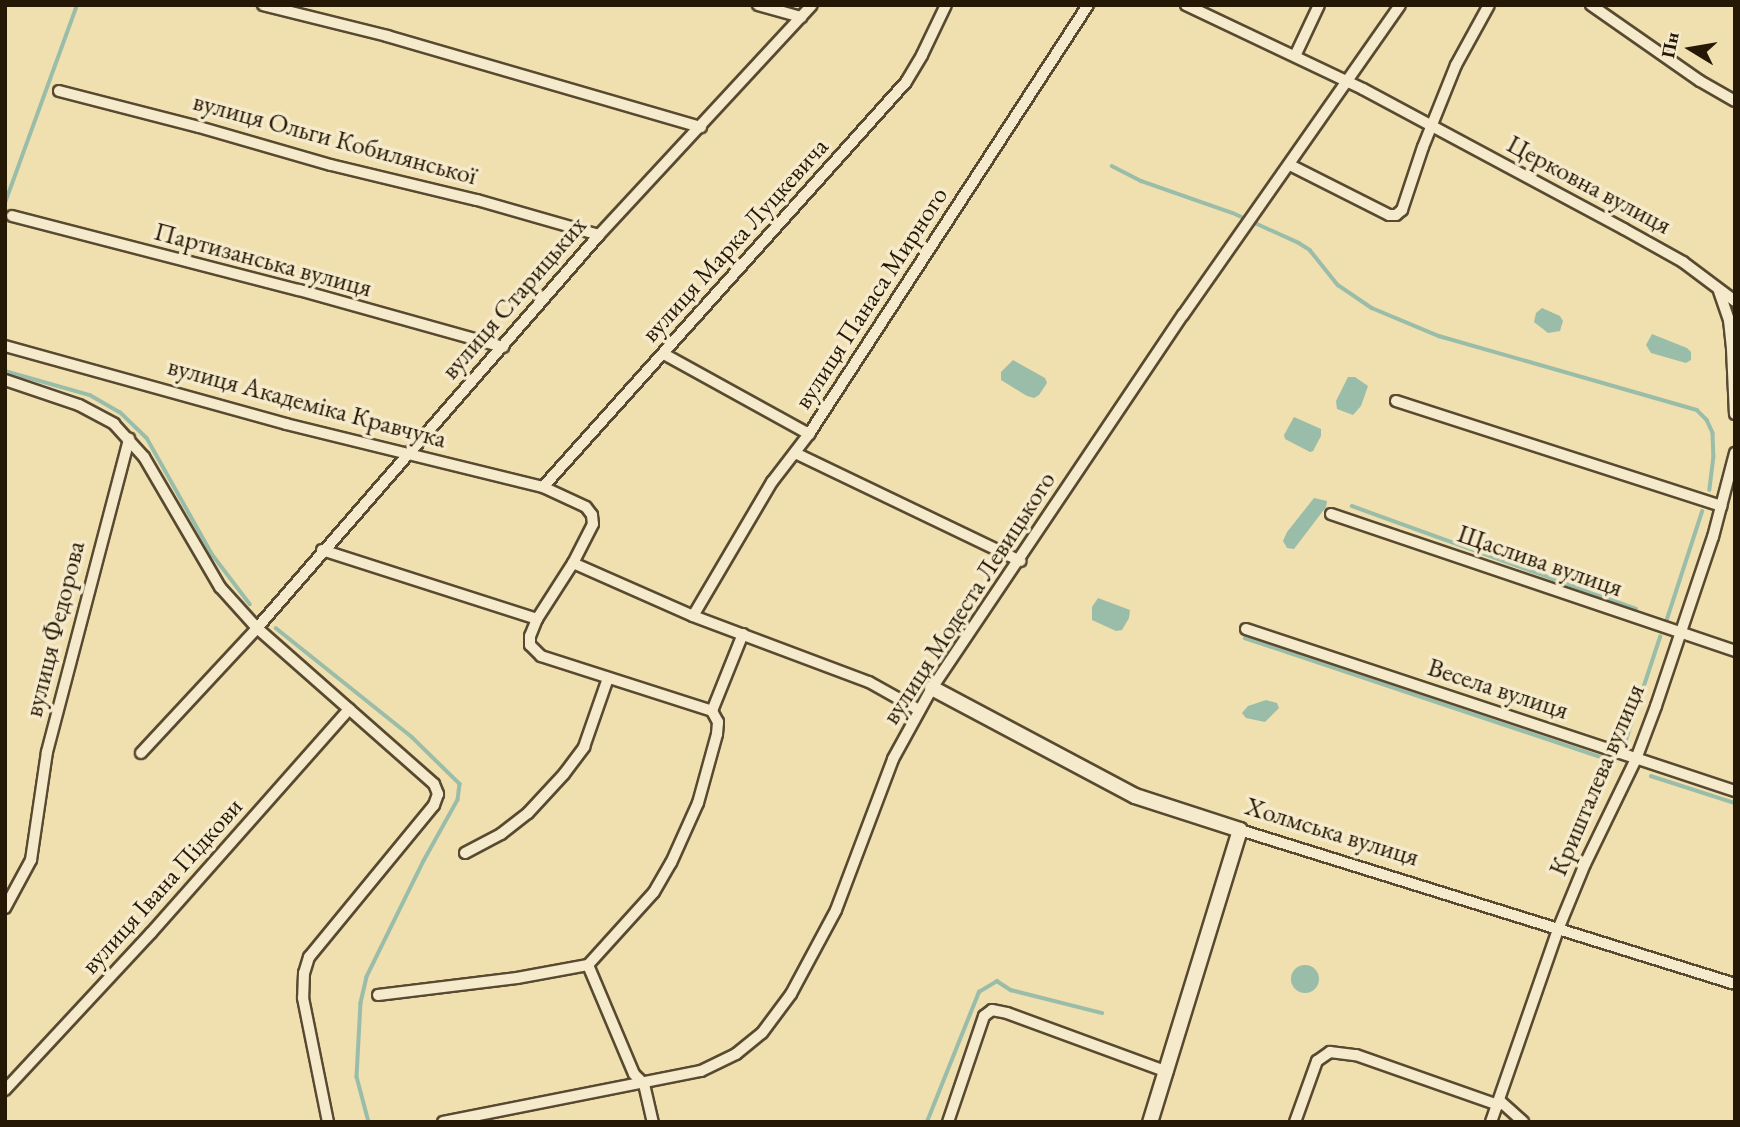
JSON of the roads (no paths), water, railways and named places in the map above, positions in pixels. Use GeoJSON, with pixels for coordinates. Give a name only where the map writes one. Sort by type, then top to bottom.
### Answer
{"type":"FeatureCollection","features":[{"type":"Feature","properties":{"kind":"street"},"geometry":{"type":"LineString","coordinates":[[263,5],[387,36],[701,127]]}},
{"type":"Feature","properties":{"kind":"street"},"geometry":{"type":"LineString","coordinates":[[758,5],[801,17]]}},
{"type":"Feature","properties":{"kind":"street","name":"вулиця Старицьких"},"geometry":{"type":"LineString","coordinates":[[257,628],[322,550],[599,235],[812,5]]}},
{"type":"Feature","properties":{"kind":"street","name":"вулиця Панаса Мирного"},"geometry":{"type":"LineString","coordinates":[[693,616],[772,482],[809,434],[1088,5]]}},
{"type":"Feature","properties":{"kind":"street","name":"Церковна вулиця"},"geometry":{"type":"LineString","coordinates":[[1186,5],[1295,56],[1432,126],[1683,262],[1735,301]]}},
{"type":"Feature","properties":{"kind":"street"},"geometry":{"type":"LineString","coordinates":[[1295,56],[1319,5]]}},
{"type":"Feature","properties":{"kind":"street","name":"вулиця Модеста Левицького"},"geometry":{"type":"LineString","coordinates":[[443,1122],[701,1071],[736,1054],[762,1033],[791,994],[836,910],[893,759],[932,688],[1249,220],[1290,165],[1399,5]]}},
{"type":"Feature","properties":{"kind":"street"},"geometry":{"type":"LineString","coordinates":[[1290,165],[1389,215],[1396,215],[1402,210],[1456,65],[1489,5]]}},
{"type":"Feature","properties":{"kind":"street"},"geometry":{"type":"LineString","coordinates":[[1591,5],[1689,74],[1735,101]]}},
{"type":"Feature","properties":{"kind":"street","name":"вулиця Марка Луцкевича"},"geometry":{"type":"LineString","coordinates":[[543,487],[905,82],[945,8]]}},
{"type":"Feature","properties":{"kind":"street","name":"вулиця Ольги Кобилянської"},"geometry":{"type":"LineString","coordinates":[[59,91],[331,165],[477,200],[599,235]]}},
{"type":"Feature","properties":{"kind":"street","name":"Партизанська вулиця"},"geometry":{"type":"LineString","coordinates":[[12,216],[299,290],[503,347]]}},
{"type":"Feature","properties":{"kind":"street"},"geometry":{"type":"LineString","coordinates":[[1719,290],[1731,339],[1735,414]]}},
{"type":"Feature","properties":{"kind":"street","name":"вулиця Академіка Кравчука"},"geometry":{"type":"LineString","coordinates":[[5,346],[405,455],[543,487],[586,507],[592,515],[593,524],[573,563]]}},
{"type":"Feature","properties":{"kind":"street"},"geometry":{"type":"LineString","coordinates":[[664,354],[809,434]]}},
{"type":"Feature","properties":{"kind":"street"},"geometry":{"type":"LineString","coordinates":[[5,380],[97,413],[129,439],[160,482],[220,587],[257,628],[434,784],[438,794],[434,805],[309,957],[304,973],[303,998],[328,1122]]}},
{"type":"Feature","properties":{"kind":"street"},"geometry":{"type":"LineString","coordinates":[[1396,401],[1722,506]]}},
{"type":"Feature","properties":{"kind":"street","name":"вулиця Федорова"},"geometry":{"type":"LineString","coordinates":[[5,908],[31,860],[47,752],[129,439]]}},
{"type":"Feature","properties":{"kind":"street"},"geometry":{"type":"LineString","coordinates":[[795,453],[1020,561]]}},
{"type":"Feature","properties":{"kind":"street","name":"Кришталева вулиця"},"geometry":{"type":"LineString","coordinates":[[1491,1122],[1559,927],[1585,864],[1636,759],[1681,633],[1722,506],[1735,453]]}},
{"type":"Feature","properties":{"kind":"street","name":"Щаслива вулиця"},"geometry":{"type":"LineString","coordinates":[[1331,514],[1735,651]]}},
{"type":"Feature","properties":{"kind":"street"},"geometry":{"type":"LineString","coordinates":[[322,550],[537,619]]}},
{"type":"Feature","properties":{"kind":"street"},"geometry":{"type":"LineString","coordinates":[[378,995],[517,978],[588,965],[654,892],[676,854],[698,803],[718,734],[718,722],[712,711],[541,656],[530,645],[530,636],[537,619],[573,563],[693,616],[869,682],[919,710]]}},
{"type":"Feature","properties":{"kind":"street"},"geometry":{"type":"LineString","coordinates":[[141,753],[257,628]]}},
{"type":"Feature","properties":{"kind":"street","name":"Весела вулиця"},"geometry":{"type":"LineString","coordinates":[[1246,629],[1735,791]]}},
{"type":"Feature","properties":{"kind":"street"},"geometry":{"type":"LineString","coordinates":[[712,711],[743,634]]}},
{"type":"Feature","properties":{"kind":"street"},"geometry":{"type":"LineString","coordinates":[[465,853],[501,834],[528,813],[564,774],[584,747],[608,678]]}},
{"type":"Feature","properties":{"kind":"street","name":"Холмська вулиця"},"geometry":{"type":"LineString","coordinates":[[932,688],[1135,796],[1735,984]]}},
{"type":"Feature","properties":{"kind":"street","name":"вулиця Івана Підкови"},"geometry":{"type":"LineString","coordinates":[[5,1090],[143,942],[349,709]]}},
{"type":"Feature","properties":{"kind":"street"},"geometry":{"type":"LineString","coordinates":[[1150,1122],[1240,830]]}},
{"type":"Feature","properties":{"kind":"street"},"geometry":{"type":"LineString","coordinates":[[588,965],[634,1074],[644,1084],[653,1122]]}},
{"type":"Feature","properties":{"kind":"street"},"geometry":{"type":"LineString","coordinates":[[948,1122],[984,1016],[992,1010],[1007,1013],[1167,1072]]}},
{"type":"Feature","properties":{"kind":"street"},"geometry":{"type":"LineString","coordinates":[[1295,1122],[1317,1061],[1330,1052],[1356,1055],[1499,1103],[1523,1122]]}},
{"type":"Feature","properties":{"kind":"waterway"},"geometry":{"type":"LineString","coordinates":[[5,203],[77,5]]}},
{"type":"Feature","properties":{"kind":"waterway"},"geometry":{"type":"LineString","coordinates":[[1112,166],[1141,181],[1233,213],[1299,243],[1310,250],[1338,285],[1372,308],[1439,336],[1697,410],[1707,420],[1713,433],[1714,456],[1710,490]]}},
{"type":"Feature","properties":{"kind":"waterway"},"geometry":{"type":"LineString","coordinates":[[5,371],[90,395],[120,412],[147,438],[212,554],[250,604]]}},
{"type":"Feature","properties":{"kind":"waterway"},"geometry":{"type":"LineString","coordinates":[[1352,506],[1636,609]]}},
{"type":"Feature","properties":{"kind":"waterway"},"geometry":{"type":"LineString","coordinates":[[1667,619],[1702,512]]}},
{"type":"Feature","properties":{"kind":"waterway"},"geometry":{"type":"LineString","coordinates":[[276,628],[412,737],[460,784],[458,800],[424,861],[367,977],[361,1003],[357,1077],[369,1122]]}},
{"type":"Feature","properties":{"kind":"waterway"},"geometry":{"type":"LineString","coordinates":[[1625,743],[1660,637]]}},
{"type":"Feature","properties":{"kind":"waterway"},"geometry":{"type":"LineString","coordinates":[[1245,638],[1615,762]]}},
{"type":"Feature","properties":{"kind":"waterway"},"geometry":{"type":"LineString","coordinates":[[1651,776],[1735,803]]}},
{"type":"Feature","properties":{"kind":"waterway"},"geometry":{"type":"LineString","coordinates":[[927,1122],[979,992],[997,981],[1011,990],[1102,1013]]}}]}
